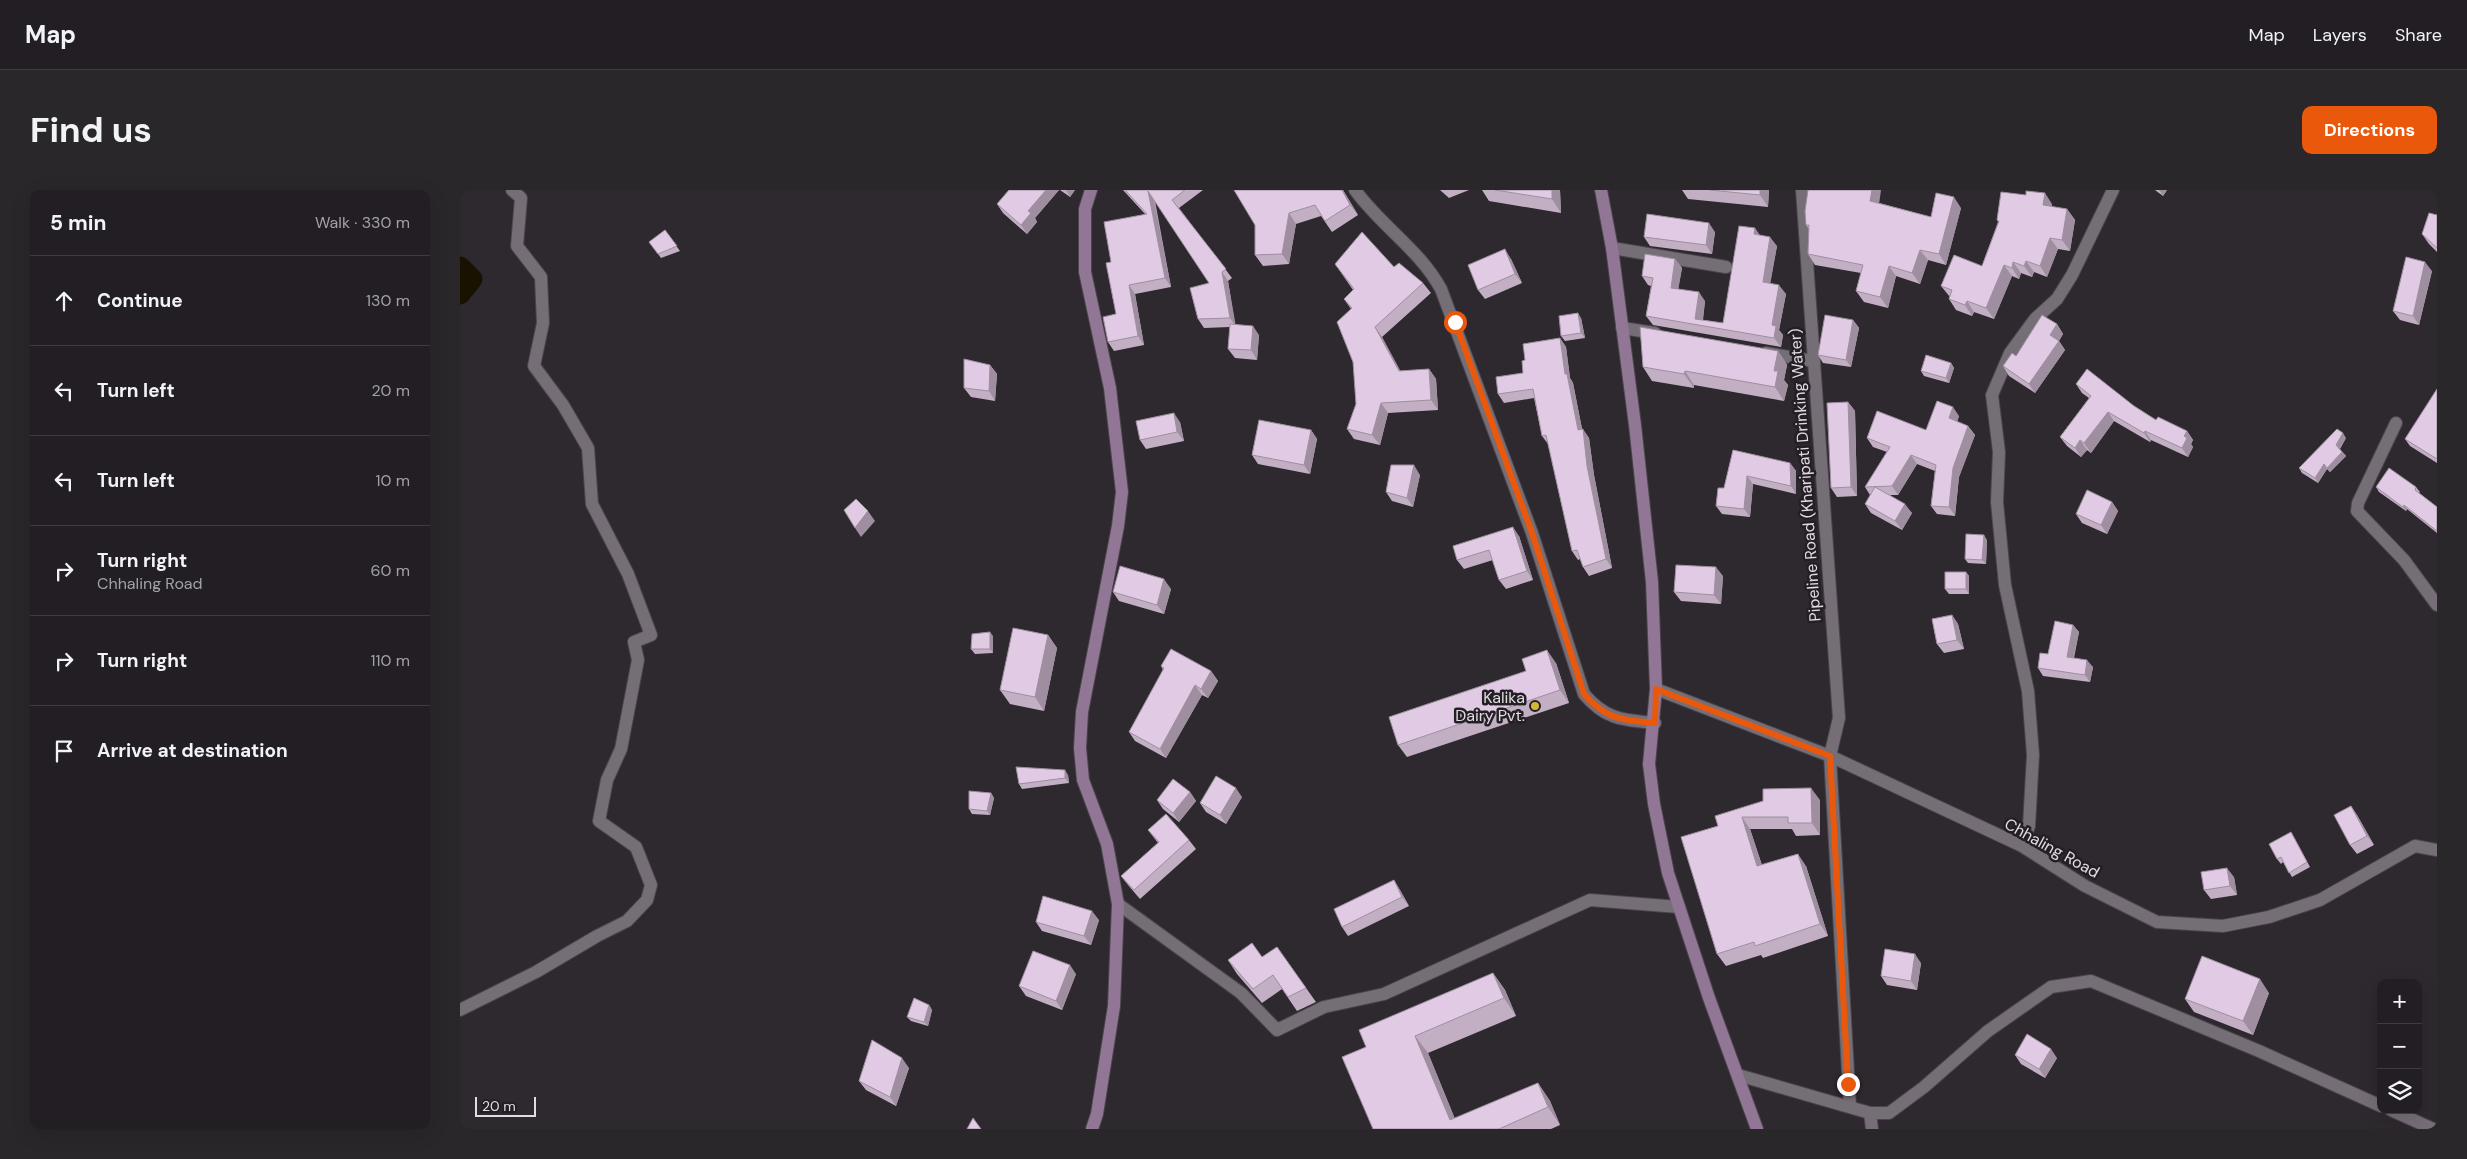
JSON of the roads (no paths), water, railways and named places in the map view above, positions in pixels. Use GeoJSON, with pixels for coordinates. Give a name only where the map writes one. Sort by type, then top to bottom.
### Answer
{"type":"FeatureCollection","features":[{"type":"Feature","properties":{"kind":"main road"},"geometry":{"type":"LineString","coordinates":[[1091,190],[1085,209],[1085,272],[1110,388],[1122,492],[1118,526],[1082,712],[1080,748],[1083,780],[1107,844],[1118,904],[1114,1006],[1097,1114],[1092,1129]]}},
{"type":"Feature","properties":{"kind":"main road"},"geometry":{"type":"LineString","coordinates":[[1601,190],[1612,248],[1635,425],[1652,582],[1656,689],[1655,723],[1649,764],[1654,804],[1668,873],[1757,1129]]}},
{"type":"Feature","properties":{"kind":"street"},"geometry":{"type":"LineString","coordinates":[[460,1010],[536,972],[597,936],[627,921],[647,900],[651,885],[636,847],[599,821],[607,780],[621,749],[638,660],[634,642],[651,635],[628,574],[592,504],[588,448],[563,404],[534,366],[543,323],[541,277],[517,246],[521,198],[512,190]]}},
{"type":"Feature","properties":{"kind":"street"},"geometry":{"type":"LineString","coordinates":[[1355,190],[1366,205],[1423,260],[1441,289],[1532,533],[1584,694],[1603,712],[1618,719],[1655,723]]}},
{"type":"Feature","properties":{"kind":"street","name":"Pipeline Road (Kharipati Drinking Water)"},"geometry":{"type":"LineString","coordinates":[[1802,190],[1839,718],[1830,756],[1850,1107]]}},
{"type":"Feature","properties":{"kind":"street"},"geometry":{"type":"LineString","coordinates":[[2022,846],[2029,826],[2033,755],[2028,691],[2005,585],[1997,502],[1999,452],[1992,395],[2010,353],[2035,319],[2057,299],[2072,275],[2113,190]]}},
{"type":"Feature","properties":{"kind":"street"},"geometry":{"type":"LineString","coordinates":[[1612,248],[1726,267]]}},
{"type":"Feature","properties":{"kind":"street"},"geometry":{"type":"LineString","coordinates":[[1622,328],[1669,336]]}},
{"type":"Feature","properties":{"kind":"street"},"geometry":{"type":"LineString","coordinates":[[1755,351],[1813,361]]}},
{"type":"Feature","properties":{"kind":"street"},"geometry":{"type":"LineString","coordinates":[[2396,424],[2358,503],[2357,511],[2404,560],[2437,605]]}},
{"type":"Feature","properties":{"kind":"street","name":"Chhaling Road"},"geometry":{"type":"LineString","coordinates":[[1656,689],[1830,756],[2022,846],[2085,886],[2157,922],[2223,926],[2269,917],[2301,908],[2320,900],[2415,846],[2437,850]]}},
{"type":"Feature","properties":{"kind":"street"},"geometry":{"type":"LineString","coordinates":[[1118,904],[1241,993],[1277,1030],[1324,1007],[1384,994],[1590,900],[1679,907]]}},
{"type":"Feature","properties":{"kind":"street"},"geometry":{"type":"LineString","coordinates":[[1738,1075],[1870,1113],[1889,1113],[1924,1087],[1988,1031],[2051,987],[2091,981],[2259,1051],[2377,1104]]}},
{"type":"Feature","properties":{"kind":"street"},"geometry":{"type":"LineString","coordinates":[[1870,1113],[1872,1129]]}},
{"type":"Feature","properties":{"kind":"street"},"geometry":{"type":"LineString","coordinates":[[2400,1114],[2433,1129]]}},
{"type":"Feature","properties":{"kind":"waterway"},"geometry":{"type":"LineString","coordinates":[[460,267],[472,279],[460,294]]}},
{"type":"Feature","properties":{"kind":"place","name":"Kalika Dairy Pvt."},"geometry":{"type":"Point","coordinates":[1535,706]}}]}
